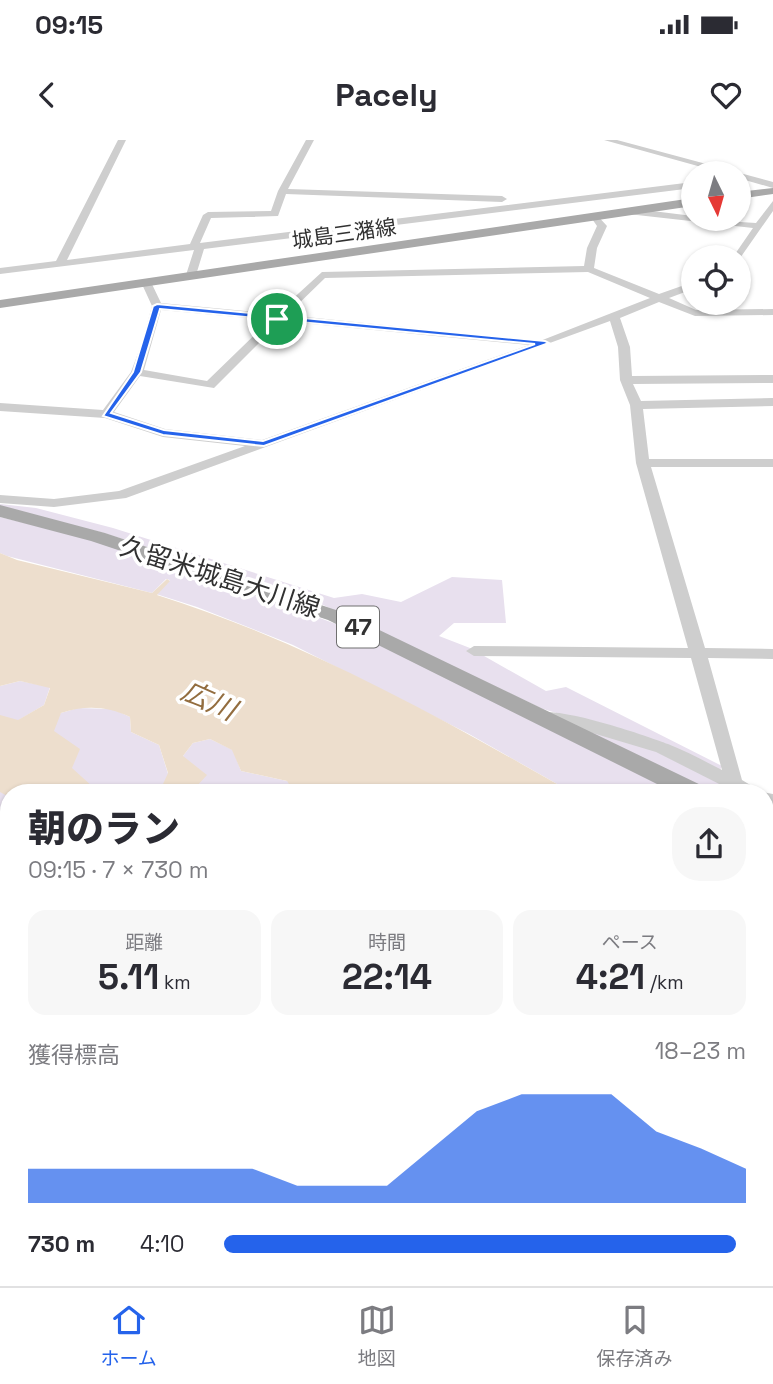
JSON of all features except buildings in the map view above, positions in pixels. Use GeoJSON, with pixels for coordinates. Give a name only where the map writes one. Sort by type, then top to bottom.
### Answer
{"type":"FeatureCollection","features":[{"type":"Feature","properties":{"kind":"main road"},"geometry":{"type":"LineString","coordinates":[[751,194],[773,191]]}},
{"type":"Feature","properties":{"kind":"main road","name":"城島三潴線"},"geometry":{"type":"LineString","coordinates":[[0,304],[681,204]]}},
{"type":"Feature","properties":{"kind":"main road","name":"久留米城島大川線"},"geometry":{"type":"LineString","coordinates":[[0,511],[98,537],[335,616],[678,784]]}},
{"type":"Feature","properties":{"kind":"street"},"geometry":{"type":"LineString","coordinates":[[60,263],[122,140]]}},
{"type":"Feature","properties":{"kind":"street"},"geometry":{"type":"LineString","coordinates":[[191,275],[206,216],[275,214],[282,191],[310,140]]}},
{"type":"Feature","properties":{"kind":"street"},"geometry":{"type":"LineString","coordinates":[[608,140],[687,161]]}},
{"type":"Feature","properties":{"kind":"street"},"geometry":{"type":"LineString","coordinates":[[751,176],[773,174]]}},
{"type":"Feature","properties":{"kind":"street"},"geometry":{"type":"LineString","coordinates":[[751,179],[773,185]]}},
{"type":"Feature","properties":{"kind":"street"},"geometry":{"type":"LineString","coordinates":[[0,271],[681,186]]}},
{"type":"Feature","properties":{"kind":"street"},"geometry":{"type":"LineString","coordinates":[[282,191],[597,201],[625,212],[773,225]]}},
{"type":"Feature","properties":{"kind":"street"},"geometry":{"type":"LineString","coordinates":[[746,245],[772,208]]}},
{"type":"Feature","properties":{"kind":"street"},"geometry":{"type":"LineString","coordinates":[[589,269],[592,248],[601,226],[595,216]]}},
{"type":"Feature","properties":{"kind":"street"},"geometry":{"type":"LineString","coordinates":[[137,372],[210,385],[322,275],[589,269],[695,313],[773,312]]}},
{"type":"Feature","properties":{"kind":"street"},"geometry":{"type":"LineString","coordinates":[[106,414],[137,372],[157,306],[146,282]]}},
{"type":"Feature","properties":{"kind":"street"},"geometry":{"type":"LineString","coordinates":[[0,499],[54,503],[121,495],[545,343],[681,290]]}},
{"type":"Feature","properties":{"kind":"street"},"geometry":{"type":"LineString","coordinates":[[157,306],[545,343]]}},
{"type":"Feature","properties":{"kind":"street"},"geometry":{"type":"LineString","coordinates":[[614,317],[624,346],[626,380],[636,405],[643,463],[733,775],[732,782]]}},
{"type":"Feature","properties":{"kind":"street"},"geometry":{"type":"LineString","coordinates":[[626,380],[773,379]]}},
{"type":"Feature","properties":{"kind":"street"},"geometry":{"type":"LineString","coordinates":[[636,405],[773,402]]}},
{"type":"Feature","properties":{"kind":"street"},"geometry":{"type":"LineString","coordinates":[[0,407],[106,414],[163,433],[264,444]]}},
{"type":"Feature","properties":{"kind":"street"},"geometry":{"type":"LineString","coordinates":[[643,463],[773,463]]}},
{"type":"Feature","properties":{"kind":"street"},"geometry":{"type":"LineString","coordinates":[[474,651],[773,654]]}},
{"type":"Feature","properties":{"kind":"street"},"geometry":{"type":"LineString","coordinates":[[540,716],[560,717],[662,748],[736,784]]}},
{"type":"Feature","properties":{"kind":"shaded area"},"geometry":{"type":"Polygon","coordinates":[[[0,504],[36,508],[113,528],[334,598],[362,594],[401,602],[452,577],[502,580],[506,623],[454,623],[439,636],[470,648],[546,691],[566,687],[722,766],[719,772],[667,746],[543,709],[321,604],[104,533],[0,508],[0,504]]]}},
{"type":"Feature","properties":{"kind":"shaded area"},"geometry":{"type":"Polygon","coordinates":[[[0,517],[74,535],[215,579],[352,630],[659,784],[557,784],[469,734],[293,645],[197,607],[156,594],[170,580],[166,579],[152,593],[0,553],[0,517]]]}},
{"type":"Feature","properties":{"kind":"shaded area"},"geometry":{"type":"Polygon","coordinates":[[[20,681],[50,687],[44,705],[0,731],[0,686],[20,681]]]}},
{"type":"Feature","properties":{"kind":"shaded area"},"geometry":{"type":"Polygon","coordinates":[[[78,708],[113,709],[130,717],[131,732],[159,745],[171,784],[0,784],[0,746],[44,733],[61,713],[78,708]]]}},
{"type":"Feature","properties":{"kind":"shaded area"},"geometry":{"type":"Polygon","coordinates":[[[565,721],[659,750],[728,784],[694,784],[565,721]]]}},
{"type":"Feature","properties":{"kind":"shaded area"},"geometry":{"type":"Polygon","coordinates":[[[210,739],[233,750],[241,771],[292,784],[188,784],[183,756],[193,743],[210,739]]]}},
{"type":"Feature","properties":{"kind":"water","name":"広川"},"geometry":{"type":"Polygon","coordinates":[[[0,553],[17,560],[152,593],[167,579],[170,581],[157,595],[212,614],[318,658],[421,709],[557,784],[289,784],[287,781],[241,771],[232,750],[210,739],[193,743],[183,756],[207,775],[199,784],[163,784],[168,773],[159,745],[131,732],[130,717],[104,709],[87,708],[61,713],[54,731],[80,749],[72,768],[90,784],[0,784],[0,715],[18,720],[44,705],[50,688],[20,681],[0,686],[0,553]]]}},
{"type":"Feature","properties":{"kind":"route"},"geometry":{"type":"LineString","coordinates":[[157,306],[277,319],[545,343],[264,444],[163,433],[106,414],[137,372],[157,306]]}}]}
